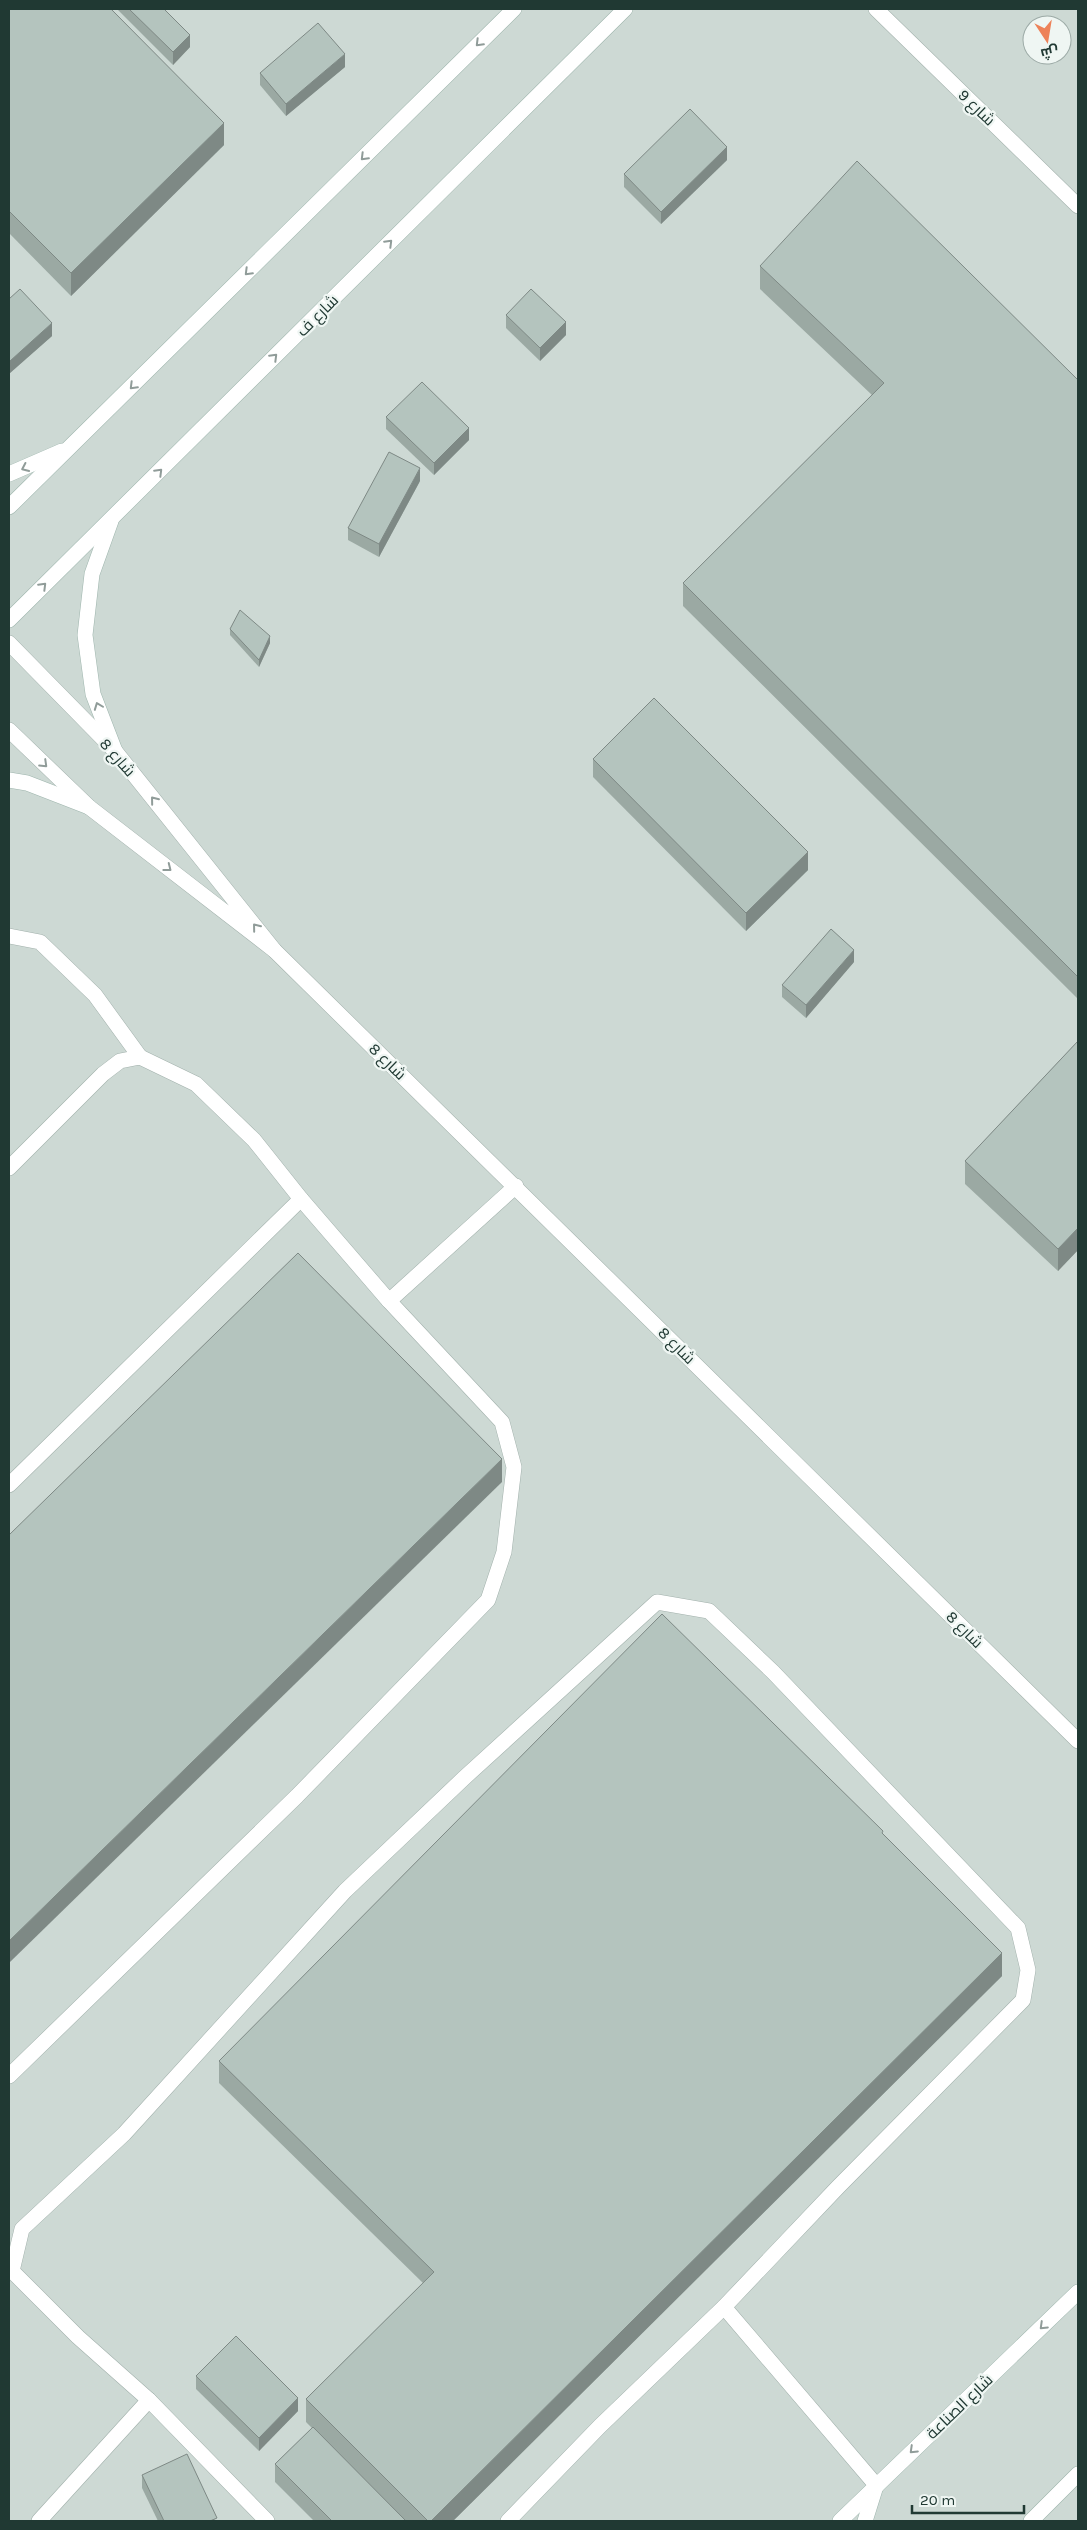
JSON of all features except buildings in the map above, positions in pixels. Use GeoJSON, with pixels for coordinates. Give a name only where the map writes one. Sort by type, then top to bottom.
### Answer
{"type":"FeatureCollection","features":[{"type":"Feature","properties":{"kind":"street"},"geometry":{"type":"LineString","coordinates":[[9,507],[514,9]]}},
{"type":"Feature","properties":{"kind":"street","name":"شارع ف"},"geometry":{"type":"LineString","coordinates":[[9,620],[626,9]]}},
{"type":"Feature","properties":{"kind":"street","name":"شارع 9"},"geometry":{"type":"LineString","coordinates":[[876,9],[1078,206]]}},
{"type":"Feature","properties":{"kind":"street"},"geometry":{"type":"LineString","coordinates":[[9,474],[72,446]]}},
{"type":"Feature","properties":{"kind":"street"},"geometry":{"type":"LineString","coordinates":[[113,517],[92,574],[85,634],[93,694],[115,751]]}},
{"type":"Feature","properties":{"kind":"street","name":"شارع 8"},"geometry":{"type":"LineString","coordinates":[[9,643],[115,751],[274,950]]}},
{"type":"Feature","properties":{"kind":"street","name":"شارع 8"},"geometry":{"type":"LineString","coordinates":[[9,730],[89,807],[274,950],[516,1186],[1078,1742]]}},
{"type":"Feature","properties":{"kind":"street"},"geometry":{"type":"LineString","coordinates":[[9,780],[27,783],[89,807]]}},
{"type":"Feature","properties":{"kind":"street"},"geometry":{"type":"LineString","coordinates":[[9,936],[40,942],[95,995],[140,1058],[196,1084],[254,1140],[301,1199],[389,1301],[502,1422],[514,1467],[504,1552],[488,1600],[297,1796],[9,2076]]}},
{"type":"Feature","properties":{"kind":"street"},"geometry":{"type":"LineString","coordinates":[[9,1168],[103,1074],[120,1061],[140,1058]]}},
{"type":"Feature","properties":{"kind":"street"},"geometry":{"type":"LineString","coordinates":[[389,1301],[516,1186]]}},
{"type":"Feature","properties":{"kind":"street"},"geometry":{"type":"LineString","coordinates":[[9,1485],[301,1199]]}},
{"type":"Feature","properties":{"kind":"street"},"geometry":{"type":"LineString","coordinates":[[266,2521],[149,2400],[78,2337],[12,2271],[22,2229],[124,2134],[345,1891],[471,1771],[657,1602],[709,1611],[774,1672],[1018,1928],[1028,1970],[1023,2000],[851,2173],[724,2307],[600,2426],[508,2521]]}},
{"type":"Feature","properties":{"kind":"street","name":"شارع الصناعة"},"geometry":{"type":"LineString","coordinates":[[840,2521],[876,2484],[1078,2292]]}},
{"type":"Feature","properties":{"kind":"street"},"geometry":{"type":"LineString","coordinates":[[724,2307],[876,2484],[865,2521]]}},
{"type":"Feature","properties":{"kind":"street"},"geometry":{"type":"LineString","coordinates":[[39,2521],[149,2400]]}},
{"type":"Feature","properties":{"kind":"street"},"geometry":{"type":"LineString","coordinates":[[1031,2521],[1078,2474]]}},
{"type":"Feature","properties":{"kind":"shaded area"},"geometry":{"type":"Polygon","coordinates":[[[9,9],[1078,9],[1078,2521],[9,2521],[9,9]]]}}]}
